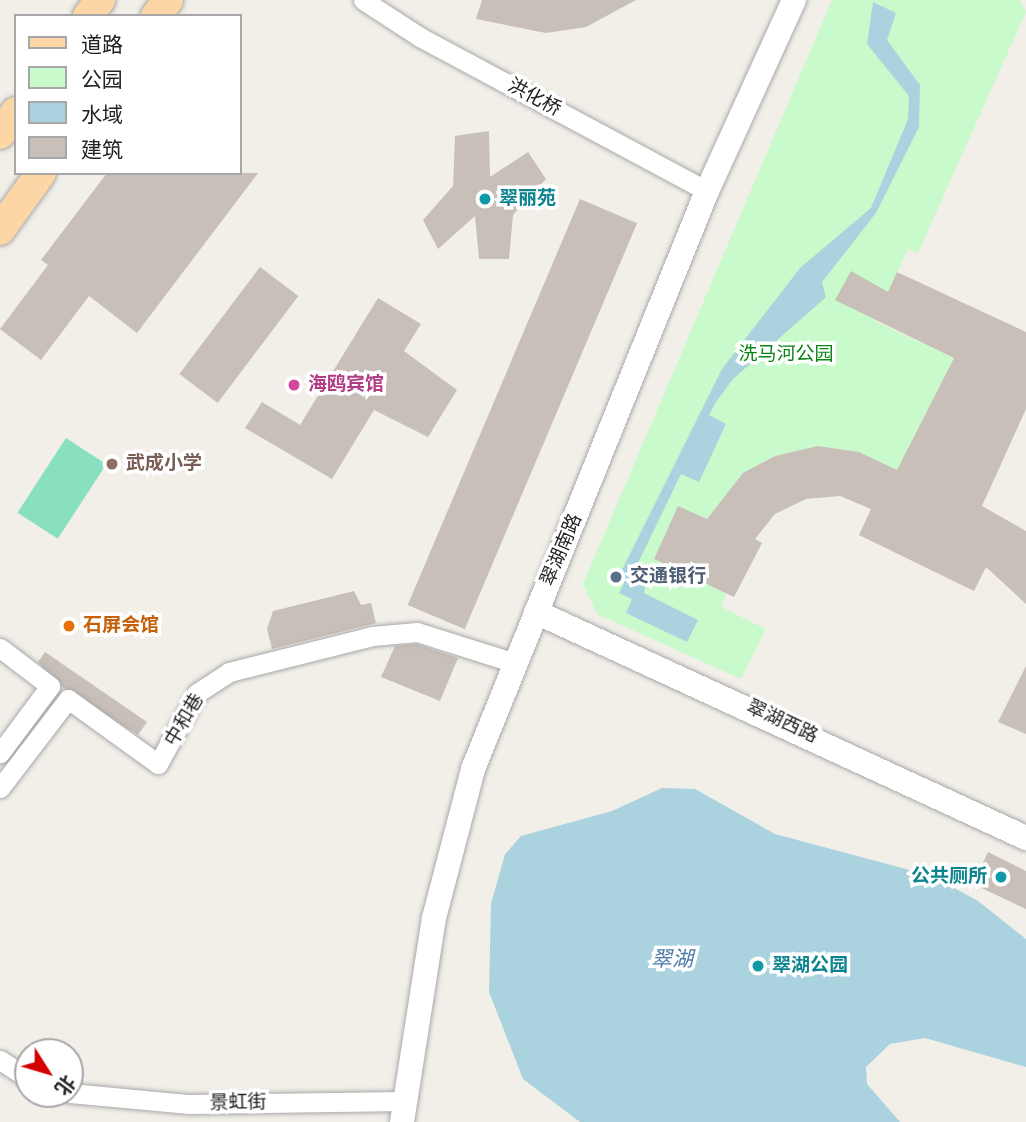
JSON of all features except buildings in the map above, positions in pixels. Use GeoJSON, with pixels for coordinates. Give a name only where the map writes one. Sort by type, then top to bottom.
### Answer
{"type":"FeatureCollection","features":[{"type":"Feature","properties":{"kind":"main road"},"geometry":{"type":"LineString","coordinates":[[0,134],[14,116]]}},
{"type":"Feature","properties":{"kind":"main road"},"geometry":{"type":"LineString","coordinates":[[0,230],[40,175]]}},
{"type":"Feature","properties":{"kind":"street","name":"洪化桥"},"geometry":{"type":"LineString","coordinates":[[363,0],[420,37],[707,191]]}},
{"type":"Feature","properties":{"kind":"street","name":"翠湖南路"},"geometry":{"type":"LineString","coordinates":[[404,1112],[434,918],[472,769],[512,662],[536,612],[707,191],[794,0]]}},
{"type":"Feature","properties":{"kind":"street","name":"翠湖西路"},"geometry":{"type":"LineString","coordinates":[[536,612],[1026,838]]}},
{"type":"Feature","properties":{"kind":"street","name":"中和巷"},"geometry":{"type":"LineString","coordinates":[[0,789],[68,699],[158,764],[197,693],[229,672],[373,636],[417,632],[512,662]]}},
{"type":"Feature","properties":{"kind":"street"},"geometry":{"type":"LineString","coordinates":[[0,648],[50,686],[0,753]]}},
{"type":"Feature","properties":{"kind":"street","name":"景虹街"},"geometry":{"type":"LineString","coordinates":[[84,1094],[189,1104],[404,1112]]}},
{"type":"Feature","properties":{"kind":"green space","name":"洗马河公园"},"geometry":{"type":"Polygon","coordinates":[[[832,0],[1019,0],[1026,12],[918,253],[908,249],[875,321],[954,358],[897,470],[859,452],[818,446],[775,456],[743,473],[707,519],[678,506],[654,559],[726,593],[721,607],[766,629],[741,679],[597,614],[583,584],[832,0]]]}},
{"type":"Feature","properties":{"kind":"green space"},"geometry":{"type":"Polygon","coordinates":[[[66,438],[106,464],[58,539],[18,513],[66,438]]]}},
{"type":"Feature","properties":{"kind":"water"},"geometry":{"type":"Polygon","coordinates":[[[873,2],[896,13],[887,40],[920,85],[919,127],[876,213],[822,282],[826,297],[733,379],[716,402],[709,415],[726,424],[699,482],[681,474],[638,563],[648,568],[644,593],[698,620],[687,642],[626,613],[632,599],[619,593],[624,583],[617,580],[722,369],[800,268],[871,208],[908,119],[909,96],[867,44],[873,2]]]}},
{"type":"Feature","properties":{"kind":"water","name":"翠湖"},"geometry":{"type":"Polygon","coordinates":[[[662,788],[695,789],[775,834],[932,876],[978,901],[1026,939],[1026,1067],[925,1038],[890,1044],[866,1067],[867,1084],[900,1122],[580,1122],[523,1079],[489,992],[491,904],[505,854],[521,836],[612,811],[662,788]]]}},
{"type":"Feature","properties":{"kind":"place","name":"翠丽苑"},"geometry":{"type":"Point","coordinates":[485,199]}},
{"type":"Feature","properties":{"kind":"place","name":"海鸥宾馆"},"geometry":{"type":"Point","coordinates":[294,385]}},
{"type":"Feature","properties":{"kind":"place","name":"武成小学"},"geometry":{"type":"Point","coordinates":[112,464]}},
{"type":"Feature","properties":{"kind":"place","name":"交通银行"},"geometry":{"type":"Point","coordinates":[616,577]}},
{"type":"Feature","properties":{"kind":"place","name":"石屏会馆"},"geometry":{"type":"Point","coordinates":[69,626]}},
{"type":"Feature","properties":{"kind":"place","name":"公共厕所"},"geometry":{"type":"Point","coordinates":[1001,877]}},
{"type":"Feature","properties":{"kind":"place","name":"翠湖公园"},"geometry":{"type":"Point","coordinates":[758,966]}}]}
